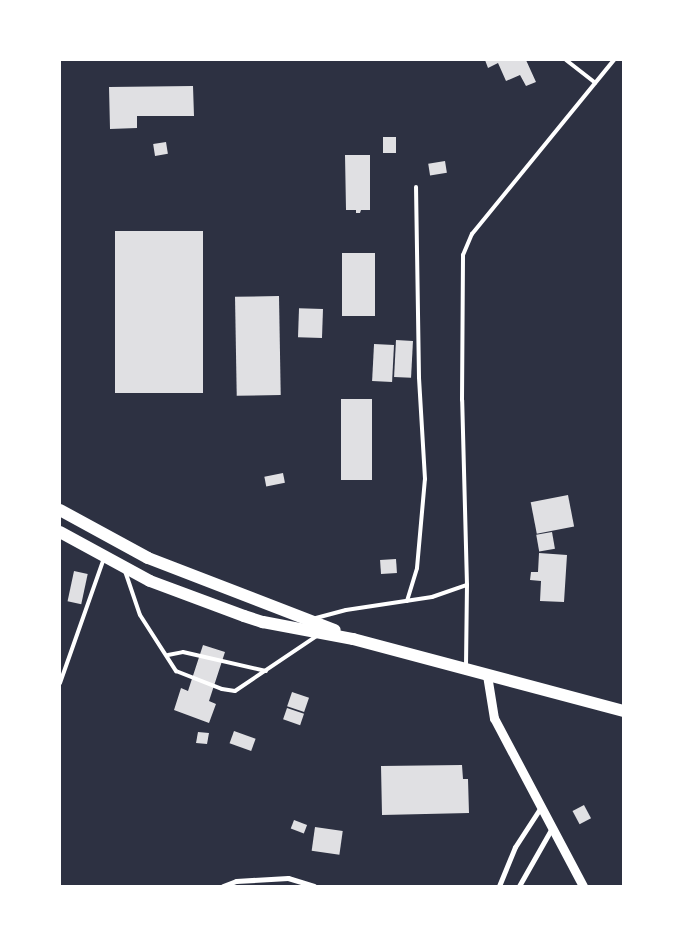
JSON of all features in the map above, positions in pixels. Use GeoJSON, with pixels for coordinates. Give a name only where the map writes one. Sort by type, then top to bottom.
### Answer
{"type":"FeatureCollection","features":[{"type":"Feature","properties":{"kind":"main road"},"geometry":{"type":"LineString","coordinates":[[60,510],[148,558],[311,620],[353,639]]}},
{"type":"Feature","properties":{"kind":"main road"},"geometry":{"type":"LineString","coordinates":[[60,532],[150,581],[263,622],[353,639],[623,711]]}},
{"type":"Feature","properties":{"kind":"street"},"geometry":{"type":"LineString","coordinates":[[487,674],[494,718],[583,886]]}},
{"type":"Feature","properties":{"kind":"street"},"geometry":{"type":"LineString","coordinates":[[499,886],[515,847],[541,806]]}},
{"type":"Feature","properties":{"kind":"street"},"geometry":{"type":"LineString","coordinates":[[519,886],[552,827]]}},
{"type":"Feature","properties":{"kind":"street"},"geometry":{"type":"LineString","coordinates":[[223,886],[236,881],[288,878],[314,886]]}},
{"type":"Feature","properties":{"kind":"lane"},"geometry":{"type":"LineString","coordinates":[[566,60],[596,83]]}},
{"type":"Feature","properties":{"kind":"lane"},"geometry":{"type":"LineString","coordinates":[[466,669],[467,585],[462,400],[463,255],[472,234],[614,60]]}},
{"type":"Feature","properties":{"kind":"lane"},"geometry":{"type":"LineString","coordinates":[[407,601],[417,568],[425,479],[419,377],[416,187]]}},
{"type":"Feature","properties":{"kind":"lane"},"geometry":{"type":"LineString","coordinates":[[60,683],[105,556]]}},
{"type":"Feature","properties":{"kind":"lane"},"geometry":{"type":"LineString","coordinates":[[124,567],[140,615],[168,655],[176,671],[222,688],[235,691],[322,633]]}},
{"type":"Feature","properties":{"kind":"lane"},"geometry":{"type":"LineString","coordinates":[[311,620],[346,610],[432,597],[467,585]]}},
{"type":"Feature","properties":{"kind":"lane"},"geometry":{"type":"LineString","coordinates":[[168,655],[183,652],[266,671]]}},
{"type":"Feature","properties":{"kind":"building"},"geometry":{"type":"Polygon","coordinates":[[[485,60],[526,60],[536,82],[526,86],[520,75],[506,81],[498,63],[488,68],[485,60]]]}},
{"type":"Feature","properties":{"kind":"building"},"geometry":{"type":"Polygon","coordinates":[[[193,86],[194,116],[137,116],[137,128],[110,129],[109,87],[193,86]]]}},
{"type":"Feature","properties":{"kind":"building"},"geometry":{"type":"Polygon","coordinates":[[[383,137],[396,137],[396,153],[383,153],[383,137]]]}},
{"type":"Feature","properties":{"kind":"building"},"geometry":{"type":"Polygon","coordinates":[[[166,142],[168,154],[155,156],[153,144],[166,142]]]}},
{"type":"Feature","properties":{"kind":"building"},"geometry":{"type":"Polygon","coordinates":[[[345,155],[370,155],[370,210],[361,210],[360,213],[356,213],[356,210],[346,210],[345,155]]]}},
{"type":"Feature","properties":{"kind":"building"},"geometry":{"type":"Polygon","coordinates":[[[445,161],[447,173],[430,176],[428,164],[445,161]]]}},
{"type":"Feature","properties":{"kind":"building"},"geometry":{"type":"Polygon","coordinates":[[[115,231],[203,231],[203,393],[115,393],[115,231]]]}},
{"type":"Feature","properties":{"kind":"building"},"geometry":{"type":"Polygon","coordinates":[[[342,253],[375,253],[375,316],[342,316],[342,253]]]}},
{"type":"Feature","properties":{"kind":"building"},"geometry":{"type":"Polygon","coordinates":[[[279,296],[281,395],[237,396],[235,297],[279,296]]]}},
{"type":"Feature","properties":{"kind":"building"},"geometry":{"type":"Polygon","coordinates":[[[299,308],[323,309],[322,338],[298,337],[299,308]]]}},
{"type":"Feature","properties":{"kind":"building"},"geometry":{"type":"Polygon","coordinates":[[[396,340],[413,341],[411,378],[394,377],[396,340]]]}},
{"type":"Feature","properties":{"kind":"building"},"geometry":{"type":"Polygon","coordinates":[[[374,344],[394,345],[392,382],[372,381],[374,344]]]}},
{"type":"Feature","properties":{"kind":"building"},"geometry":{"type":"Polygon","coordinates":[[[341,399],[372,399],[372,480],[341,480],[341,399]]]}},
{"type":"Feature","properties":{"kind":"building"},"geometry":{"type":"Polygon","coordinates":[[[283,473],[285,483],[266,486],[264,477],[283,473]]]}},
{"type":"Feature","properties":{"kind":"building"},"geometry":{"type":"Polygon","coordinates":[[[568,495],[574,526],[537,534],[531,502],[568,495]]]}},
{"type":"Feature","properties":{"kind":"building"},"geometry":{"type":"Polygon","coordinates":[[[552,532],[555,549],[539,552],[536,535],[552,532]]]}},
{"type":"Feature","properties":{"kind":"building"},"geometry":{"type":"Polygon","coordinates":[[[539,553],[567,555],[564,602],[540,601],[541,581],[530,580],[531,572],[538,572],[539,553]]]}},
{"type":"Feature","properties":{"kind":"building"},"geometry":{"type":"Polygon","coordinates":[[[396,559],[397,573],[381,574],[380,560],[396,559]]]}},
{"type":"Feature","properties":{"kind":"building"},"geometry":{"type":"Polygon","coordinates":[[[74,571],[88,574],[81,604],[68,601],[74,571]]]}},
{"type":"Feature","properties":{"kind":"building"},"geometry":{"type":"Polygon","coordinates":[[[203,645],[225,652],[209,701],[216,704],[209,723],[174,710],[181,688],[188,691],[203,645]]]}},
{"type":"Feature","properties":{"kind":"building"},"geometry":{"type":"Polygon","coordinates":[[[292,692],[309,698],[304,712],[287,706],[292,692]]]}},
{"type":"Feature","properties":{"kind":"building"},"geometry":{"type":"Polygon","coordinates":[[[287,708],[304,714],[300,725],[283,719],[287,708]]]}},
{"type":"Feature","properties":{"kind":"building"},"geometry":{"type":"Polygon","coordinates":[[[234,731],[256,739],[251,751],[230,743],[234,731]]]}},
{"type":"Feature","properties":{"kind":"building"},"geometry":{"type":"Polygon","coordinates":[[[198,732],[209,733],[207,744],[196,743],[198,732]]]}},
{"type":"Feature","properties":{"kind":"building"},"geometry":{"type":"Polygon","coordinates":[[[462,765],[463,779],[468,779],[469,813],[382,815],[381,766],[462,765]]]}},
{"type":"Feature","properties":{"kind":"building"},"geometry":{"type":"Polygon","coordinates":[[[584,805],[591,818],[580,824],[573,811],[584,805]]]}},
{"type":"Feature","properties":{"kind":"building"},"geometry":{"type":"Polygon","coordinates":[[[294,820],[307,825],[304,833],[291,828],[294,820]]]}},
{"type":"Feature","properties":{"kind":"building"},"geometry":{"type":"Polygon","coordinates":[[[315,827],[343,831],[339,855],[312,851],[315,827]]]}}]}
